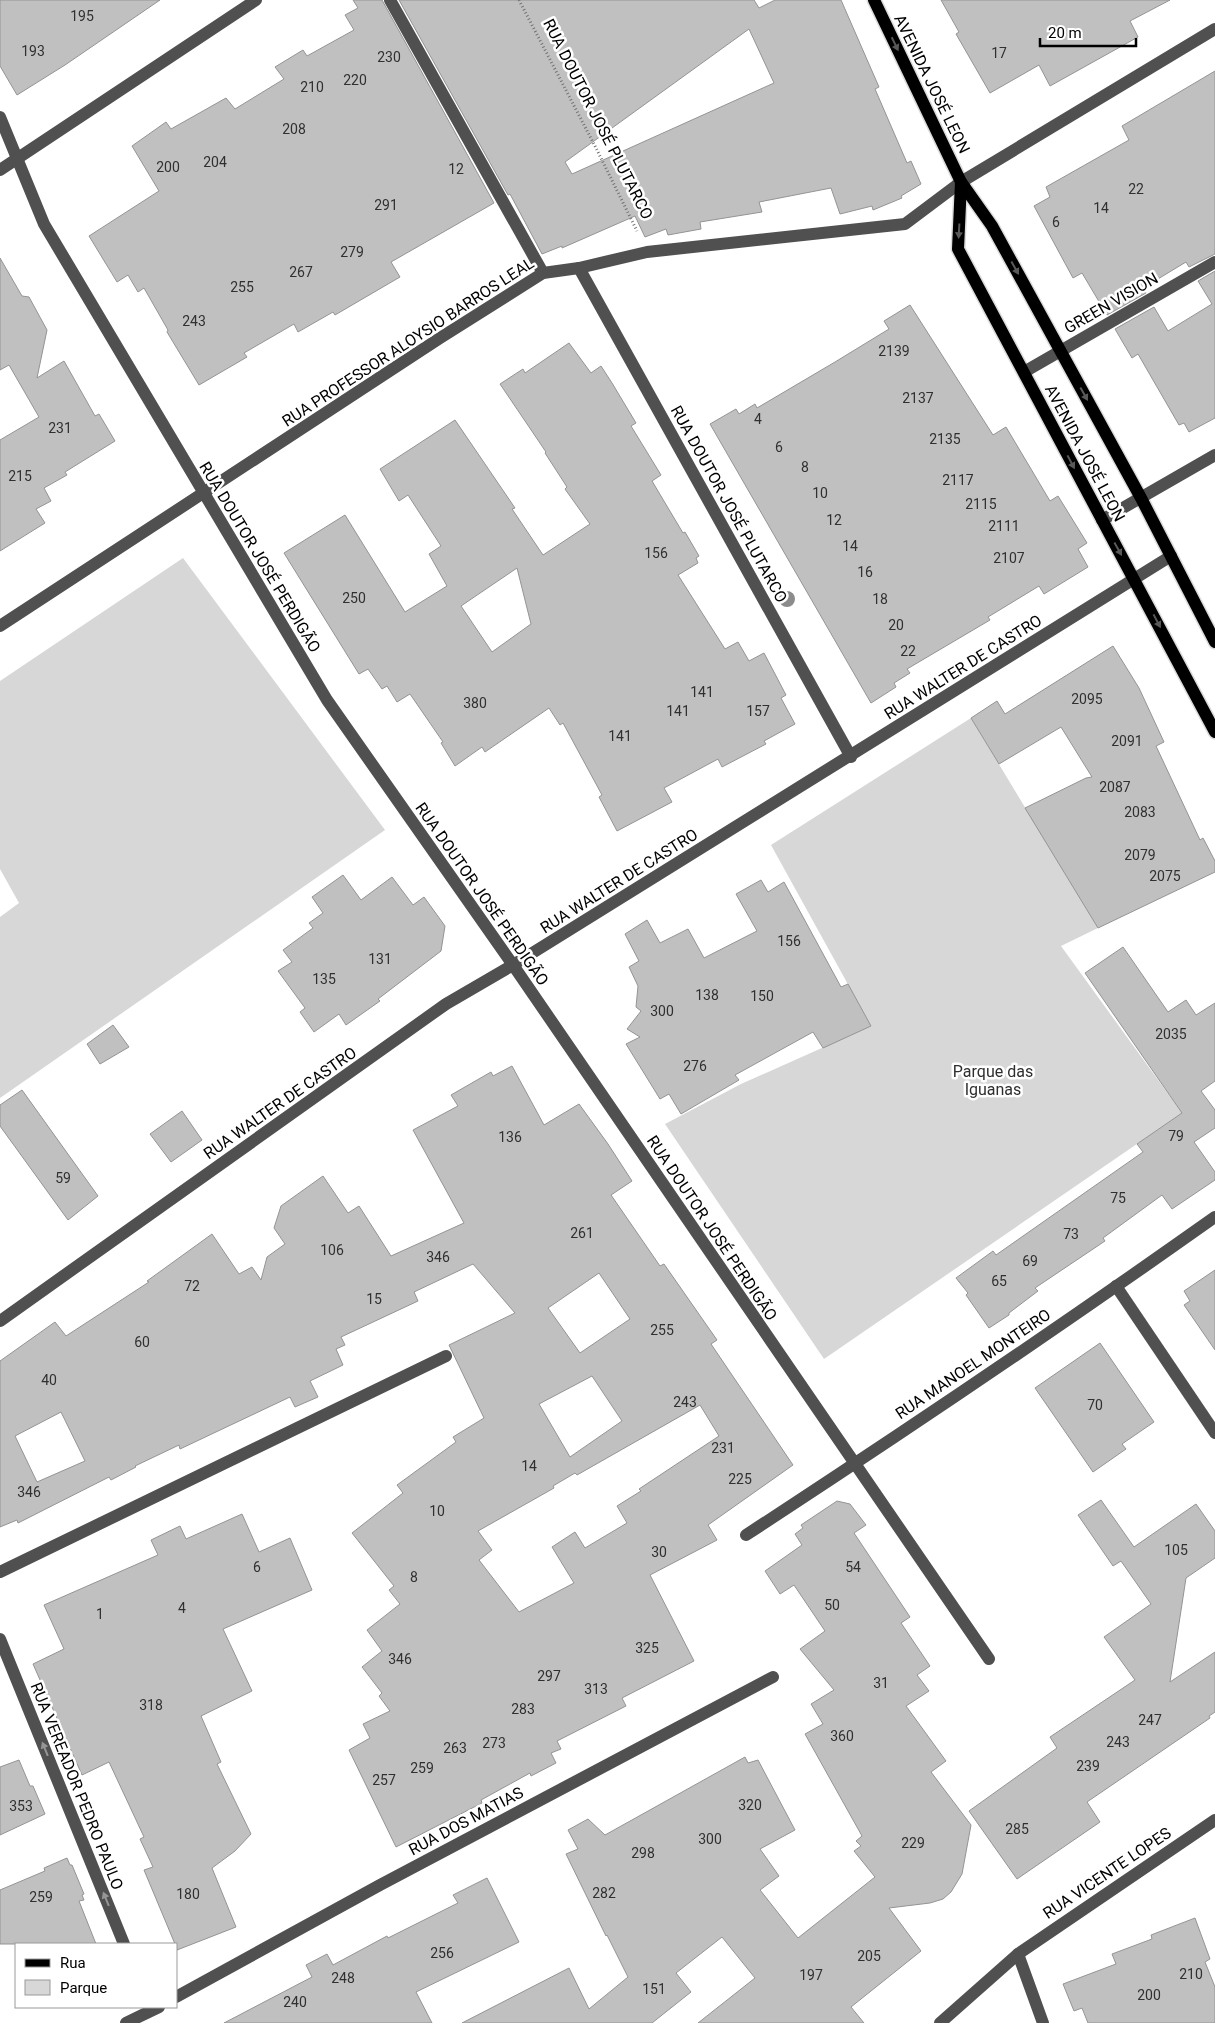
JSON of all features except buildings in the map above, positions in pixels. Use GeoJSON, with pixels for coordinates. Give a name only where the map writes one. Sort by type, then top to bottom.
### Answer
{"type":"FeatureCollection","features":[{"type":"Feature","properties":{"kind":"main road","name":"AVENIDA JOSÉ LEON"},"geometry":{"type":"LineString","coordinates":[[874,0],[961,182],[992,226],[1141,498],[1215,642]]}},
{"type":"Feature","properties":{"kind":"main road","name":"AVENIDA JOSÉ LEON"},"geometry":{"type":"LineString","coordinates":[[961,182],[958,249],[1215,732]]}},
{"type":"Feature","properties":{"kind":"street"},"geometry":{"type":"LineString","coordinates":[[0,170],[256,0]]}},
{"type":"Feature","properties":{"kind":"street"},"geometry":{"type":"LineString","coordinates":[[390,0],[543,273]]}},
{"type":"Feature","properties":{"kind":"street","name":"RUA PROFESSOR ALOYSIO BARROS LEAL"},"geometry":{"type":"LineString","coordinates":[[0,626],[440,338],[543,273],[579,268],[647,252],[905,224],[961,182],[1215,29]]}},
{"type":"Feature","properties":{"kind":"street","name":"RUA DOUTOR JOSÉ PERDIGÃO"},"geometry":{"type":"LineString","coordinates":[[0,117],[44,224],[327,700],[513,965],[854,1465],[989,1659]]}},
{"type":"Feature","properties":{"kind":"street","name":"GREEN VISION"},"geometry":{"type":"LineString","coordinates":[[1024,372],[1215,262]]}},
{"type":"Feature","properties":{"kind":"street","name":"RUA DOUTOR JOSÉ PLUTARCO"},"geometry":{"type":"LineString","coordinates":[[579,268],[851,757]]}},
{"type":"Feature","properties":{"kind":"street"},"geometry":{"type":"LineString","coordinates":[[1102,520],[1215,455]]}},
{"type":"Feature","properties":{"kind":"street","name":"RUA WALTER DE CASTRO"},"geometry":{"type":"LineString","coordinates":[[0,1321],[446,1004],[513,965],[851,757],[1170,556]]}},
{"type":"Feature","properties":{"kind":"street","name":"RUA MANOEL MONTEIRO"},"geometry":{"type":"LineString","coordinates":[[746,1535],[854,1465],[1215,1217]]}},
{"type":"Feature","properties":{"kind":"street"},"geometry":{"type":"LineString","coordinates":[[1116,1286],[1215,1433]]}},
{"type":"Feature","properties":{"kind":"street"},"geometry":{"type":"LineString","coordinates":[[0,1572],[446,1356]]}},
{"type":"Feature","properties":{"kind":"street","name":"RUA VEREADOR PEDRO PAULO"},"geometry":{"type":"LineString","coordinates":[[0,1639],[124,1943]]}},
{"type":"Feature","properties":{"kind":"street","name":"RUA DOS MATIAS"},"geometry":{"type":"LineString","coordinates":[[178,1996],[380,1884],[773,1677]]}},
{"type":"Feature","properties":{"kind":"street","name":"RUA VICENTE LOPES"},"geometry":{"type":"LineString","coordinates":[[940,2023],[1018,1954],[1215,1820]]}},
{"type":"Feature","properties":{"kind":"street"},"geometry":{"type":"LineString","coordinates":[[1018,1954],[1043,2023]]}},
{"type":"Feature","properties":{"kind":"street"},"geometry":{"type":"LineString","coordinates":[[126,2023],[154,2012]]}},
{"type":"Feature","properties":{"kind":"path","name":"RUA DOUTOR JOSÉ PLUTARCO"},"geometry":{"type":"LineString","coordinates":[[519,0],[596,148],[647,252]]}},
{"type":"Feature","properties":{"kind":"green space"},"geometry":{"type":"Polygon","coordinates":[[[183,558],[385,830],[0,1098],[0,917],[19,903],[0,869],[0,681],[183,558]]]}},
{"type":"Feature","properties":{"kind":"green space","name":"Parque das Iguanas"},"geometry":{"type":"Polygon","coordinates":[[[971,718],[1098,928],[1061,946],[1182,1113],[824,1359],[665,1124],[741,1084],[871,1026],[771,845],[971,718]]]}}]}
